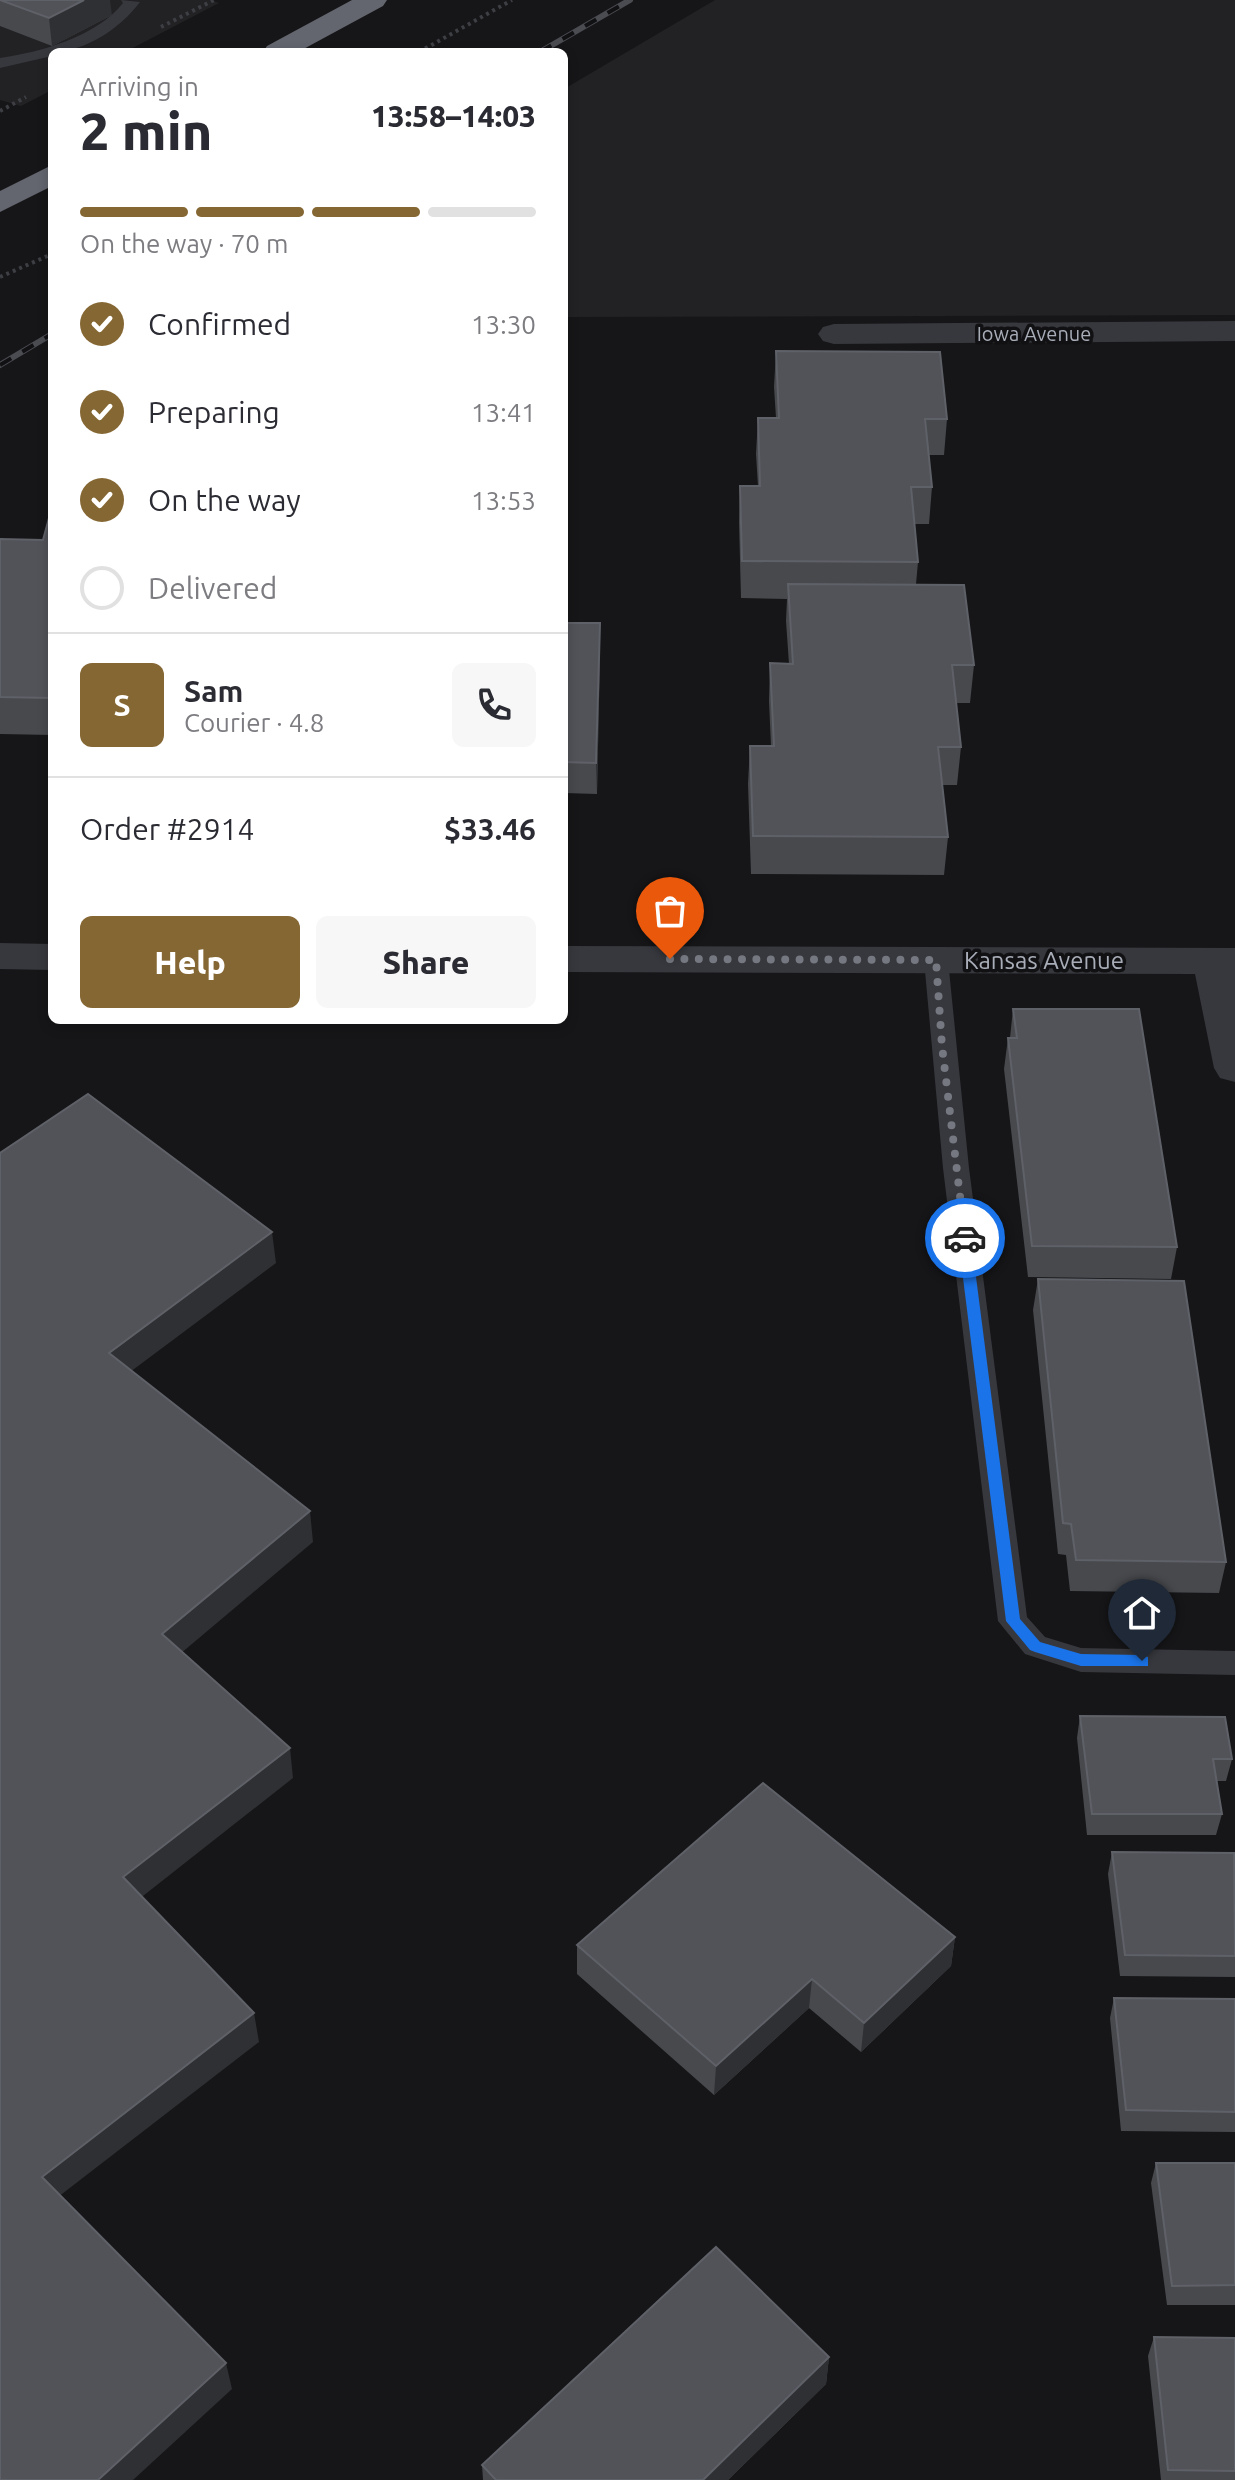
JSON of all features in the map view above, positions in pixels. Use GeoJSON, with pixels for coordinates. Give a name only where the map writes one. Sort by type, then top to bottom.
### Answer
{"type":"FeatureCollection","features":[{"type":"Feature","properties":{"kind":"highway"},"geometry":{"type":"LineString","coordinates":[[284,48],[373,0]]}},
{"type":"Feature","properties":{"kind":"highway"},"geometry":{"type":"LineString","coordinates":[[0,202],[48,176]]}},
{"type":"Feature","properties":{"kind":"street","name":"Iowa Avenue"},"geometry":{"type":"LineString","coordinates":[[834,334],[1235,331]]}},
{"type":"Feature","properties":{"kind":"street"},"geometry":{"type":"LineString","coordinates":[[0,956],[48,957]]}},
{"type":"Feature","properties":{"kind":"street","name":"Kansas Avenue"},"geometry":{"type":"LineString","coordinates":[[568,959],[1224,960]]}},
{"type":"Feature","properties":{"kind":"street"},"geometry":{"type":"LineString","coordinates":[[1224,960],[1235,1068]]}},
{"type":"Feature","properties":{"kind":"lane"},"geometry":{"type":"LineString","coordinates":[[60,48],[124,16],[132,2],[129,0]]}},
{"type":"Feature","properties":{"kind":"lane"},"geometry":{"type":"LineString","coordinates":[[0,63],[48,52]]}},
{"type":"Feature","properties":{"kind":"lane"},"geometry":{"type":"LineString","coordinates":[[936,960],[949,1107],[1013,1621],[1035,1646],[1081,1660],[1235,1663]]}},
{"type":"Feature","properties":{"kind":"path"},"geometry":{"type":"LineString","coordinates":[[426,48],[512,0]]}},
{"type":"Feature","properties":{"kind":"path"},"geometry":{"type":"LineString","coordinates":[[0,277],[48,256]]}},
{"type":"Feature","properties":{"kind":"shaded area"},"geometry":{"type":"Polygon","coordinates":[[[0,0],[210,0],[219,3],[133,48],[48,48],[48,92],[21,106],[0,100],[0,0]]]}},
{"type":"Feature","properties":{"kind":"shaded area"},"geometry":{"type":"Polygon","coordinates":[[[715,0],[1235,0],[1235,315],[568,317],[568,87],[715,0]]]}},
{"type":"Feature","properties":{"kind":"building"},"geometry":{"type":"Polygon","coordinates":[[[0,0],[84,0],[49,18],[0,0]]]}},
{"type":"Feature","properties":{"kind":"building"},"geometry":{"type":"Polygon","coordinates":[[[776,351],[940,352],[947,419],[925,419],[932,487],[911,487],[918,562],[742,561],[740,486],[760,486],[758,418],[779,418],[776,351]]]}},
{"type":"Feature","properties":{"kind":"building"},"geometry":{"type":"Polygon","coordinates":[[[48,522],[48,698],[0,697],[0,539],[43,540],[48,522]]]}},
{"type":"Feature","properties":{"kind":"building"},"geometry":{"type":"Polygon","coordinates":[[[788,584],[964,585],[974,665],[952,665],[961,747],[938,747],[948,837],[753,836],[750,746],[774,746],[770,663],[793,664],[788,584]]]}},
{"type":"Feature","properties":{"kind":"building"},"geometry":{"type":"Polygon","coordinates":[[[568,623],[600,623],[596,763],[568,762],[568,623]]]}},
{"type":"Feature","properties":{"kind":"building"},"geometry":{"type":"Polygon","coordinates":[[[1013,1009],[1139,1009],[1177,1247],[1032,1246],[1008,1038],[1017,1038],[1013,1009]]]}},
{"type":"Feature","properties":{"kind":"building"},"geometry":{"type":"Polygon","coordinates":[[[88,1094],[272,1232],[109,1353],[310,1511],[162,1634],[290,1748],[123,1877],[254,2013],[42,2177],[226,2363],[98,2480],[0,2480],[0,1153],[88,1094]]]}},
{"type":"Feature","properties":{"kind":"building"},"geometry":{"type":"Polygon","coordinates":[[[1038,1279],[1184,1281],[1226,1562],[1076,1560],[1071,1524],[1063,1523],[1038,1279]]]}},
{"type":"Feature","properties":{"kind":"building"},"geometry":{"type":"Polygon","coordinates":[[[1080,1716],[1225,1717],[1232,1759],[1213,1759],[1222,1814],[1092,1814],[1080,1716]]]}},
{"type":"Feature","properties":{"kind":"building"},"geometry":{"type":"Polygon","coordinates":[[[763,1783],[955,1937],[864,2023],[812,1979],[716,2066],[577,1945],[763,1783]]]}},
{"type":"Feature","properties":{"kind":"building"},"geometry":{"type":"Polygon","coordinates":[[[1112,1852],[1234,1853],[1235,1956],[1125,1955],[1112,1852]]]}},
{"type":"Feature","properties":{"kind":"building"},"geometry":{"type":"Polygon","coordinates":[[[1114,1998],[1235,1999],[1235,2112],[1126,2110],[1114,1998]]]}},
{"type":"Feature","properties":{"kind":"building"},"geometry":{"type":"Polygon","coordinates":[[[1156,2163],[1235,2163],[1235,2285],[1172,2286],[1156,2163]]]}},
{"type":"Feature","properties":{"kind":"building"},"geometry":{"type":"Polygon","coordinates":[[[716,2247],[829,2357],[703,2480],[496,2480],[482,2465],[716,2247]]]}},
{"type":"Feature","properties":{"kind":"building"},"geometry":{"type":"Polygon","coordinates":[[[1154,2337],[1235,2338],[1235,2471],[1168,2470],[1154,2337]]]}},
{"type":"Feature","properties":{"kind":"railway"},"geometry":{"type":"LineString","coordinates":[[547,48],[630,0]]}},
{"type":"Feature","properties":{"kind":"railway"},"geometry":{"type":"LineString","coordinates":[[0,365],[48,336]]}},
{"type":"Feature","properties":{"kind":"way so far"},"geometry":{"type":"LineString","coordinates":[[670,959],[936,960],[942,1046],[965,1238]]}},
{"type":"Feature","properties":{"kind":"route"},"geometry":{"type":"LineString","coordinates":[[965,1238],[1013,1621],[1035,1646],[1081,1660],[1142,1661]]}}]}
